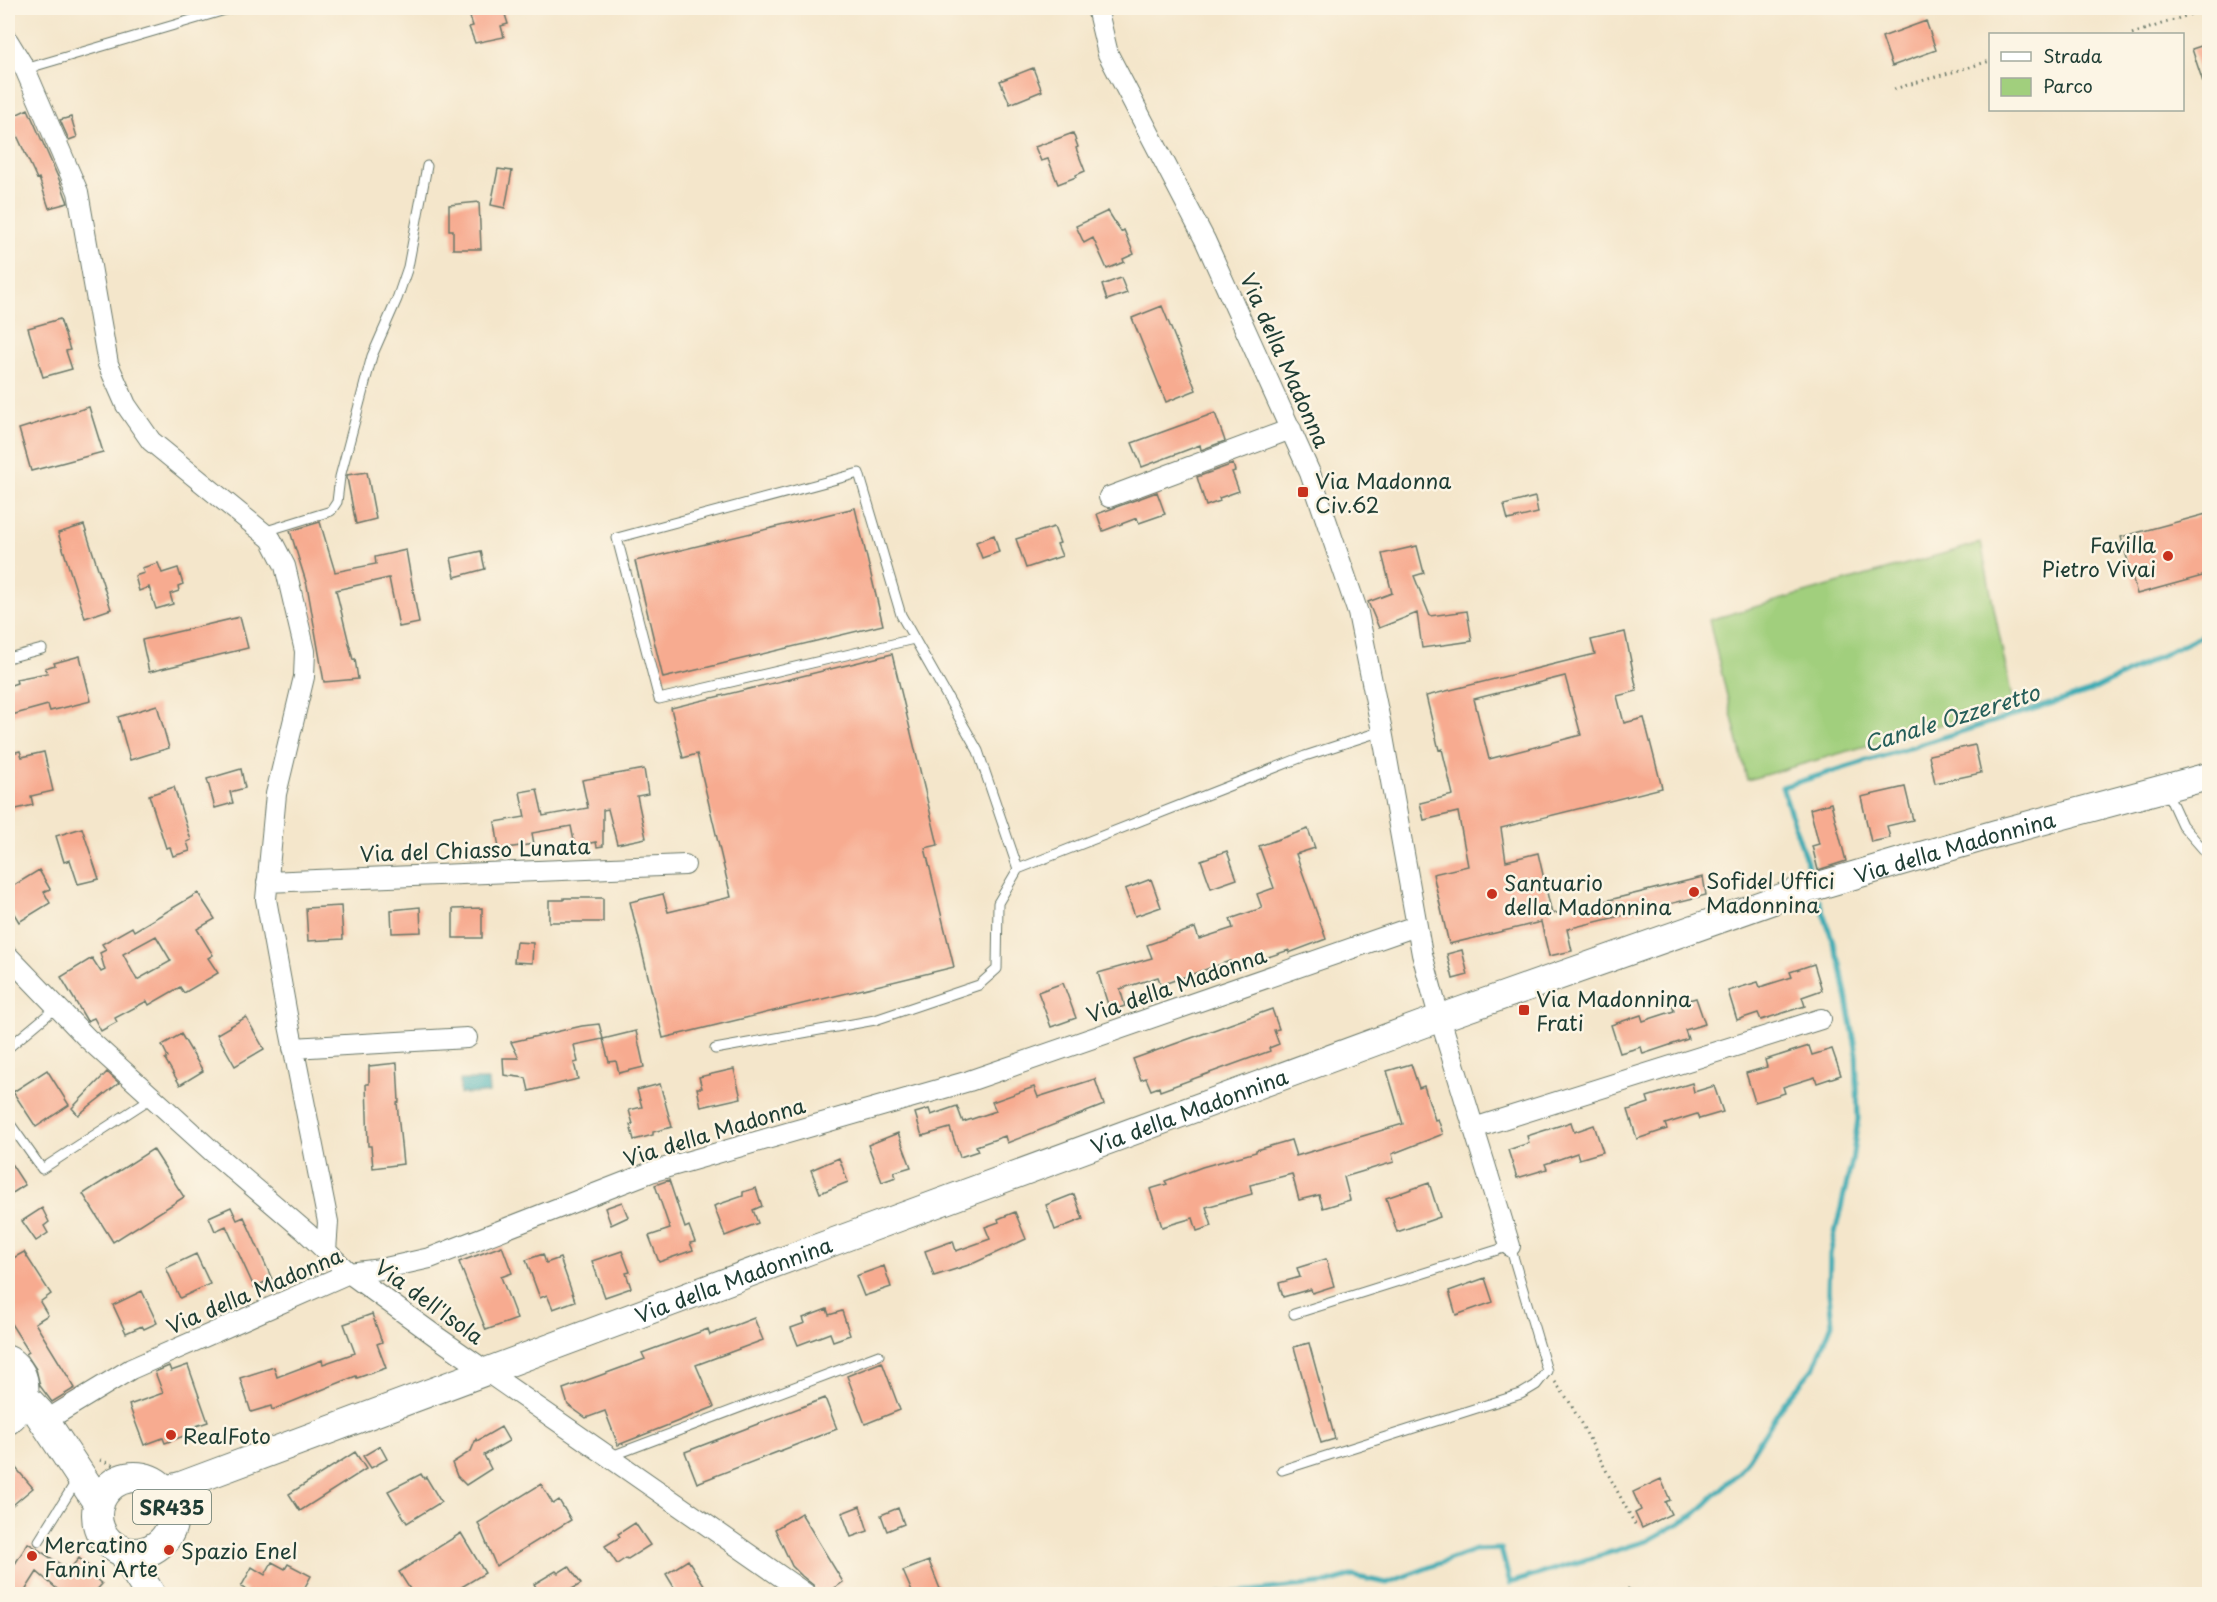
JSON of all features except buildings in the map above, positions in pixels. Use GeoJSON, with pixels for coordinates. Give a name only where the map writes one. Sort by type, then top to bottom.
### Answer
{"type":"FeatureCollection","features":[{"type":"Feature","properties":{"kind":"main road","name":"SR435"},"geometry":{"type":"LineString","coordinates":[[8,1361],[18,1370],[23,1381],[26,1412],[93,1482],[101,1532],[139,1569],[171,1528],[172,1519],[167,1487],[137,1477],[115,1482],[93,1482]]}},
{"type":"Feature","properties":{"kind":"street","name":"Via della Madonna"},"geometry":{"type":"LineString","coordinates":[[1097,8],[1108,54],[1205,240],[1310,473],[1358,613],[1382,731],[1416,926],[1440,1018],[1510,1246]]}},
{"type":"Feature","properties":{"kind":"street"},"geometry":{"type":"LineString","coordinates":[[8,41],[26,69],[78,192],[108,364],[126,405],[151,441],[271,539],[285,566],[304,651],[304,677],[276,794],[266,899],[328,1222],[326,1251]]}},
{"type":"Feature","properties":{"kind":"street"},"geometry":{"type":"LineString","coordinates":[[1109,497],[1291,429]]}},
{"type":"Feature","properties":{"kind":"street","name":"Via della Madonnina"},"geometry":{"type":"LineString","coordinates":[[167,1487],[1440,1018],[1797,891],[1998,833],[2210,776]]}},
{"type":"Feature","properties":{"kind":"street","name":"Via del Chiasso Lunata"},"geometry":{"type":"LineString","coordinates":[[267,882],[685,865]]}},
{"type":"Feature","properties":{"kind":"street","name":"Via della Madonna"},"geometry":{"type":"LineString","coordinates":[[26,1412],[131,1369],[344,1274],[381,1269],[430,1258],[651,1172],[969,1081],[1416,926]]}},
{"type":"Feature","properties":{"kind":"street","name":"Via dell'Isola"},"geometry":{"type":"LineString","coordinates":[[8,956],[87,1038],[326,1251],[344,1274],[806,1594]]}},
{"type":"Feature","properties":{"kind":"street"},"geometry":{"type":"LineString","coordinates":[[1474,1128],[1821,1020]]}},
{"type":"Feature","properties":{"kind":"street"},"geometry":{"type":"LineString","coordinates":[[293,1048],[467,1038]]}},
{"type":"Feature","properties":{"kind":"lane"},"geometry":{"type":"LineString","coordinates":[[26,69],[232,8]]}},
{"type":"Feature","properties":{"kind":"lane"},"geometry":{"type":"LineString","coordinates":[[263,532],[331,512],[337,502],[340,477],[372,356],[397,299],[408,267],[427,166]]}},
{"type":"Feature","properties":{"kind":"lane"},"geometry":{"type":"LineString","coordinates":[[914,639],[659,699],[617,538],[859,473],[900,615],[914,639],[978,751],[1017,869]]}},
{"type":"Feature","properties":{"kind":"lane"},"geometry":{"type":"LineString","coordinates":[[8,658],[42,649]]}},
{"type":"Feature","properties":{"kind":"lane"},"geometry":{"type":"LineString","coordinates":[[715,1049],[875,1020],[979,986],[997,969],[998,903],[1017,869],[1305,756],[1382,731]]}},
{"type":"Feature","properties":{"kind":"lane"},"geometry":{"type":"LineString","coordinates":[[2165,788],[2182,825],[2210,857]]}},
{"type":"Feature","properties":{"kind":"lane"},"geometry":{"type":"LineString","coordinates":[[8,1048],[57,1008]]}},
{"type":"Feature","properties":{"kind":"lane"},"geometry":{"type":"LineString","coordinates":[[8,1121],[42,1169],[153,1097]]}},
{"type":"Feature","properties":{"kind":"lane"},"geometry":{"type":"LineString","coordinates":[[1281,1470],[1521,1394],[1536,1385],[1547,1371],[1510,1246],[1294,1314]]}},
{"type":"Feature","properties":{"kind":"lane"},"geometry":{"type":"LineString","coordinates":[[609,1457],[879,1355]]}},
{"type":"Feature","properties":{"kind":"lane"},"geometry":{"type":"LineString","coordinates":[[39,1541],[93,1482]]}},
{"type":"Feature","properties":{"kind":"path"},"geometry":{"type":"LineString","coordinates":[[2135,33],[2208,8]]}},
{"type":"Feature","properties":{"kind":"path"},"geometry":{"type":"LineString","coordinates":[[1894,89],[1989,61]]}},
{"type":"Feature","properties":{"kind":"path"},"geometry":{"type":"LineString","coordinates":[[1547,1371],[1569,1401],[1637,1528]]}},
{"type":"Feature","properties":{"kind":"path"},"geometry":{"type":"LineString","coordinates":[[93,1482],[100,1461],[167,1487]]}},
{"type":"Feature","properties":{"kind":"path"},"geometry":{"type":"LineString","coordinates":[[1625,1594],[1629,1588]]}},
{"type":"Feature","properties":{"kind":"green space"},"geometry":{"type":"Polygon","coordinates":[[[1981,543],[2013,704],[1747,780],[1709,620],[1981,543]]]}},
{"type":"Feature","properties":{"kind":"water"},"geometry":{"type":"Polygon","coordinates":[[[460,1080],[488,1080],[489,1093],[460,1094],[460,1080]]]}},
{"type":"Feature","properties":{"kind":"waterway","name":"Canale Ozzeretto"},"geometry":{"type":"LineString","coordinates":[[1811,875],[1782,787],[2089,692],[2210,631]]}},
{"type":"Feature","properties":{"kind":"waterway","name":"Canale Ozzeretto"},"geometry":{"type":"LineString","coordinates":[[1219,1594],[1328,1583],[1352,1576],[1387,1583],[1475,1550],[1501,1549],[1510,1583],[1647,1541],[1694,1515],[1741,1470],[1783,1404],[1815,1366],[1832,1323],[1829,1293],[1830,1254],[1852,1161],[1858,1119],[1856,1048],[1840,963],[1819,900]]}},
{"type":"Feature","properties":{"kind":"place","name":"Via Madonna Civ.62"},"geometry":{"type":"Point","coordinates":[1303,492]}},
{"type":"Feature","properties":{"kind":"place","name":"Favilla Pietro Vivai"},"geometry":{"type":"Point","coordinates":[2168,556]}},
{"type":"Feature","properties":{"kind":"place","name":"Sofidel Uffici Madonnina"},"geometry":{"type":"Point","coordinates":[1694,892]}},
{"type":"Feature","properties":{"kind":"place","name":"Santuario della Madonnina"},"geometry":{"type":"Point","coordinates":[1492,894]}},
{"type":"Feature","properties":{"kind":"place","name":"Via Madonnina Frati"},"geometry":{"type":"Point","coordinates":[1524,1010]}},
{"type":"Feature","properties":{"kind":"place","name":"RealFoto"},"geometry":{"type":"Point","coordinates":[171,1435]}},
{"type":"Feature","properties":{"kind":"place","name":"Spazio Enel"},"geometry":{"type":"Point","coordinates":[169,1550]}},
{"type":"Feature","properties":{"kind":"place","name":"Mercatino Fanini Arte"},"geometry":{"type":"Point","coordinates":[32,1556]}}]}
